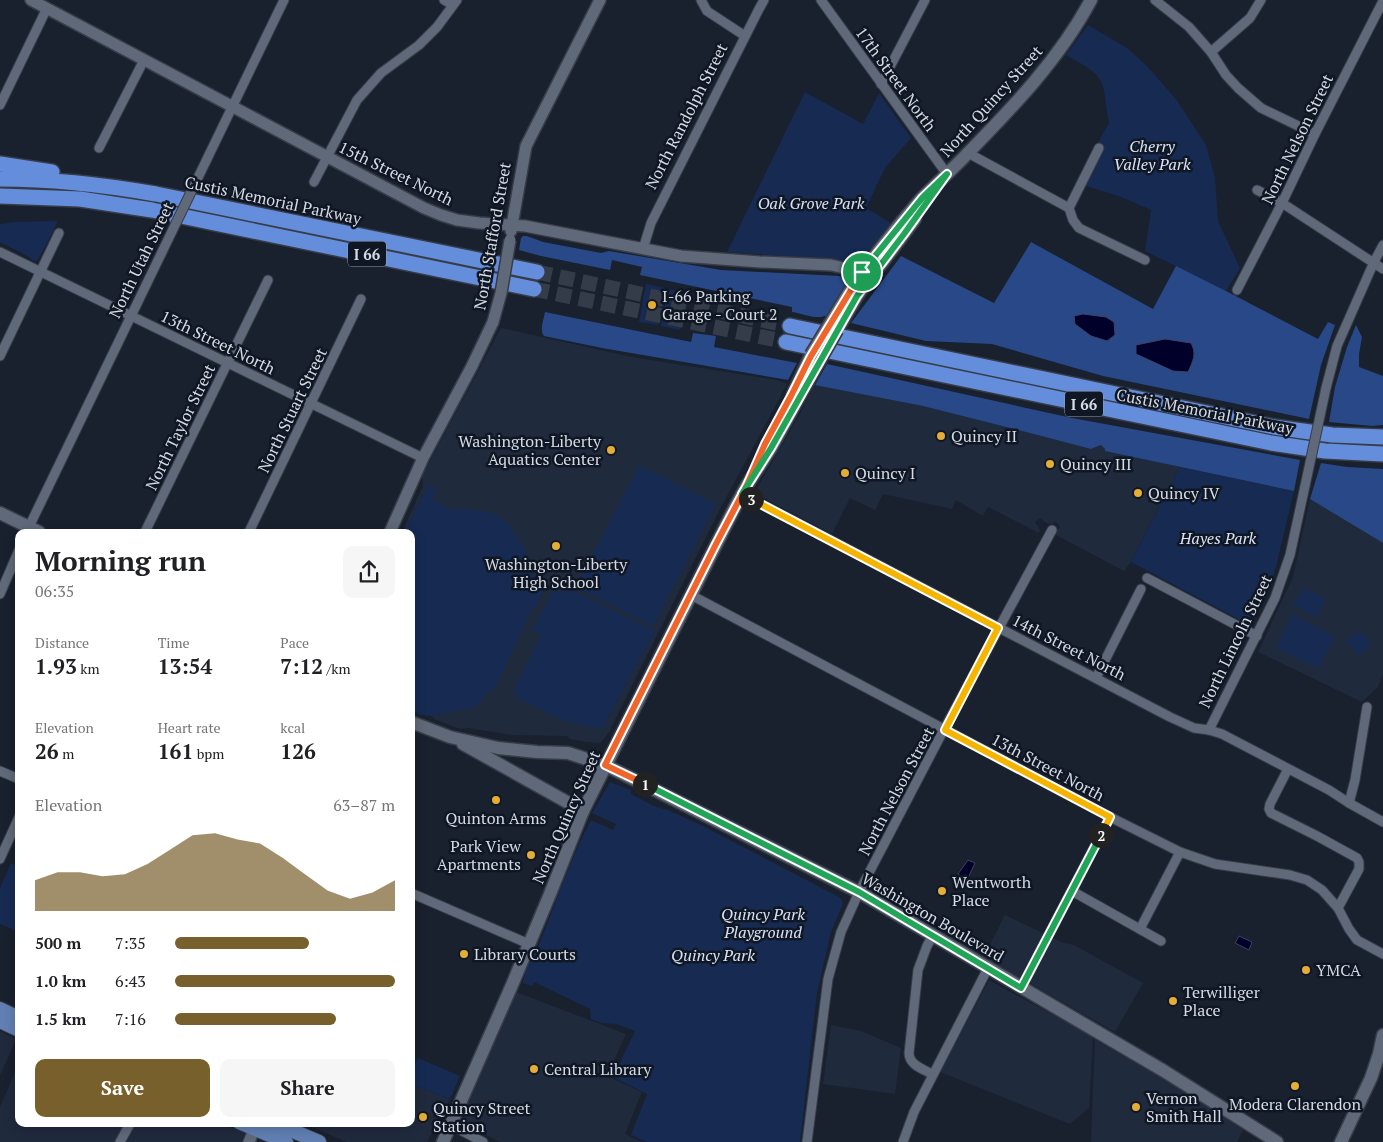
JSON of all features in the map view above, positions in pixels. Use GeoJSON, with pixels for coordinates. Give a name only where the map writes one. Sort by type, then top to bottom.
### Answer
{"type":"FeatureCollection","features":[{"type":"Feature","properties":{"kind":"highway"},"geometry":{"type":"LineString","coordinates":[[0,164],[186,192],[246,212]]}},
{"type":"Feature","properties":{"kind":"highway","name":"Custis Memorial Parkway"},"geometry":{"type":"LineString","coordinates":[[0,179],[93,184],[156,194],[537,272]]}},
{"type":"Feature","properties":{"kind":"highway","name":"Custis Memorial Parkway"},"geometry":{"type":"LineString","coordinates":[[0,196],[80,199],[152,210],[534,289]]}},
{"type":"Feature","properties":{"kind":"highway"},"geometry":{"type":"LineString","coordinates":[[0,206],[48,204],[152,210]]}},
{"type":"Feature","properties":{"kind":"highway","name":"Custis Memorial Parkway"},"geometry":{"type":"LineString","coordinates":[[790,326],[1274,427],[1325,434],[1383,437]]}},
{"type":"Feature","properties":{"kind":"highway","name":"Custis Memorial Parkway"},"geometry":{"type":"LineString","coordinates":[[786,342],[1271,443],[1325,451],[1383,454]]}},
{"type":"Feature","properties":{"kind":"main road","name":"North Quincy Street"},"geometry":{"type":"LineString","coordinates":[[443,1142],[529,944],[583,812],[605,765],[744,490],[771,448],[801,386],[811,356],[852,295],[923,197],[968,153],[1038,78],[1077,24],[1091,0]]}},
{"type":"Feature","properties":{"kind":"main road"},"geometry":{"type":"LineString","coordinates":[[0,513],[28,529]]}},
{"type":"Feature","properties":{"kind":"main road","name":"Washington Boulevard"},"geometry":{"type":"LineString","coordinates":[[415,724],[450,737],[498,748],[568,753],[605,765],[859,892],[1164,1071],[1277,1142]]}},
{"type":"Feature","properties":{"kind":"main road"},"geometry":{"type":"LineString","coordinates":[[450,737],[583,812]]}},
{"type":"Feature","properties":{"kind":"main road"},"geometry":{"type":"LineString","coordinates":[[0,1009],[15,1016]]}},
{"type":"Feature","properties":{"kind":"main road"},"geometry":{"type":"LineString","coordinates":[[0,1022],[15,1028]]}},
{"type":"Feature","properties":{"kind":"main road"},"geometry":{"type":"LineString","coordinates":[[1341,1142],[1371,1078],[1383,1035]]}},
{"type":"Feature","properties":{"kind":"main road"},"geometry":{"type":"LineString","coordinates":[[1349,1142],[1383,1064]]}},
{"type":"Feature","properties":{"kind":"main road"},"geometry":{"type":"LineString","coordinates":[[284,1127],[319,1142]]}},
{"type":"Feature","properties":{"kind":"main road"},"geometry":{"type":"LineString","coordinates":[[253,1131],[286,1142]]}},
{"type":"Feature","properties":{"kind":"street","name":"15th Street North"},"geometry":{"type":"LineString","coordinates":[[31,0],[327,158],[441,215],[457,220],[479,223],[525,226],[680,256],[831,265],[867,274]]}},
{"type":"Feature","properties":{"kind":"street","name":"North Utah Street"},"geometry":{"type":"LineString","coordinates":[[32,529],[131,315],[284,0]]}},
{"type":"Feature","properties":{"kind":"street"},"geometry":{"type":"LineString","coordinates":[[314,182],[357,100],[381,73],[419,45],[431,33],[455,3],[444,0]]}},
{"type":"Feature","properties":{"kind":"street","name":"North Stafford Street"},"geometry":{"type":"LineString","coordinates":[[391,529],[423,458],[493,322],[501,293],[526,146],[600,0]]}},
{"type":"Feature","properties":{"kind":"street"},"geometry":{"type":"LineString","coordinates":[[701,0],[707,11],[745,36]]}},
{"type":"Feature","properties":{"kind":"street","name":"North Randolph Street"},"geometry":{"type":"LineString","coordinates":[[643,249],[650,223],[764,0]]}},
{"type":"Feature","properties":{"kind":"street","name":"17th Street North"},"geometry":{"type":"LineString","coordinates":[[821,0],[947,174]]}},
{"type":"Feature","properties":{"kind":"street"},"geometry":{"type":"LineString","coordinates":[[882,84],[925,0]]}},
{"type":"Feature","properties":{"kind":"street"},"geometry":{"type":"LineString","coordinates":[[1155,0],[1189,27],[1211,52],[1226,75],[1260,108],[1315,134]]}},
{"type":"Feature","properties":{"kind":"street"},"geometry":{"type":"LineString","coordinates":[[1211,52],[1250,18],[1261,0]]}},
{"type":"Feature","properties":{"kind":"street","name":"North Nelson Street"},"geometry":{"type":"LineString","coordinates":[[1237,290],[1383,1]]}},
{"type":"Feature","properties":{"kind":"street"},"geometry":{"type":"LineString","coordinates":[[0,105],[47,8]]}},
{"type":"Feature","properties":{"kind":"street"},"geometry":{"type":"LineString","coordinates":[[99,148],[144,60]]}},
{"type":"Feature","properties":{"kind":"street"},"geometry":{"type":"LineString","coordinates":[[1069,208],[1099,148]]}},
{"type":"Feature","properties":{"kind":"street"},"geometry":{"type":"LineString","coordinates":[[968,153],[1069,208],[1073,220],[1080,228],[1146,260]]}},
{"type":"Feature","properties":{"kind":"street"},"geometry":{"type":"LineString","coordinates":[[1257,190],[1282,203],[1383,269]]}},
{"type":"Feature","properties":{"kind":"street"},"geometry":{"type":"LineString","coordinates":[[0,356],[60,233]]}},
{"type":"Feature","properties":{"kind":"street","name":"North Lincoln Street"},"geometry":{"type":"LineString","coordinates":[[1209,730],[1275,598],[1288,562],[1337,346],[1383,245]]}},
{"type":"Feature","properties":{"kind":"street","name":"13th Street North"},"geometry":{"type":"LineString","coordinates":[[0,252],[423,458]]}},
{"type":"Feature","properties":{"kind":"street","name":"North Taylor Street"},"geometry":{"type":"LineString","coordinates":[[146,529],[268,280]]}},
{"type":"Feature","properties":{"kind":"street","name":"North Stuart Street"},"geometry":{"type":"LineString","coordinates":[[250,529],[361,299]]}},
{"type":"Feature","properties":{"kind":"street","name":"14th Street North"},"geometry":{"type":"LineString","coordinates":[[744,490],[998,628],[1170,717],[1194,728],[1209,730],[1223,735],[1329,790],[1349,804],[1383,822]]}},
{"type":"Feature","properties":{"kind":"street","name":"North Nelson Street"},"geometry":{"type":"LineString","coordinates":[[807,1142],[828,979],[841,932],[859,892],[998,628],[1052,530]]}},
{"type":"Feature","properties":{"kind":"street"},"geometry":{"type":"LineString","coordinates":[[0,594],[15,559]]}},
{"type":"Feature","properties":{"kind":"street"},"geometry":{"type":"LineString","coordinates":[[1147,578],[1256,636]]}},
{"type":"Feature","properties":{"kind":"street"},"geometry":{"type":"LineString","coordinates":[[1096,678],[1141,589]]}},
{"type":"Feature","properties":{"kind":"street","name":"13th Street North"},"geometry":{"type":"LineString","coordinates":[[691,595],[1110,817],[1180,852],[1215,864],[1290,875],[1307,880],[1322,890],[1338,908],[1357,940],[1383,954]]}},
{"type":"Feature","properties":{"kind":"street"},"geometry":{"type":"LineString","coordinates":[[1349,804],[1355,780],[1367,707]]}},
{"type":"Feature","properties":{"kind":"street"},"geometry":{"type":"LineString","coordinates":[[1288,769],[1270,804],[1271,813],[1357,858],[1359,862],[1359,869],[1338,908]]}},
{"type":"Feature","properties":{"kind":"street"},"geometry":{"type":"LineString","coordinates":[[0,771],[15,777]]}},
{"type":"Feature","properties":{"kind":"street"},"geometry":{"type":"LineString","coordinates":[[1021,988],[1110,817]]}},
{"type":"Feature","properties":{"kind":"street"},"geometry":{"type":"LineString","coordinates":[[0,859],[15,826]]}},
{"type":"Feature","properties":{"kind":"street"},"geometry":{"type":"LineString","coordinates":[[1140,929],[1180,852]]}},
{"type":"Feature","properties":{"kind":"street"},"geometry":{"type":"LineString","coordinates":[[1072,891],[1161,941]]}},
{"type":"Feature","properties":{"kind":"street"},"geometry":{"type":"LineString","coordinates":[[415,895],[529,944]]}},
{"type":"Feature","properties":{"kind":"street"},"geometry":{"type":"LineString","coordinates":[[932,935],[918,970],[908,1053],[912,1063],[932,1074]]}},
{"type":"Feature","properties":{"kind":"street"},"geometry":{"type":"LineString","coordinates":[[903,1142],[914,1112],[932,1074],[988,968]]}},
{"type":"Feature","properties":{"kind":"street"},"geometry":{"type":"LineString","coordinates":[[451,1125],[483,1142]]}},
{"type":"Feature","properties":{"kind":"street"},"geometry":{"type":"LineString","coordinates":[[120,1142],[128,1127]]}},
{"type":"Feature","properties":{"kind":"shaded area"},"geometry":{"type":"Polygon","coordinates":[[[523,236],[543,242],[601,253],[609,251],[721,270],[839,276],[844,279],[847,285],[829,314],[821,317],[811,316],[792,312],[792,307],[640,275],[642,267],[612,260],[610,270],[519,250],[523,236]]]}},
{"type":"Feature","properties":{"kind":"shaded area"},"geometry":{"type":"Polygon","coordinates":[[[1031,242],[1153,309],[1176,266],[1318,339],[1328,322],[1335,325],[1321,365],[1309,419],[1103,376],[992,344],[926,341],[851,323],[901,256],[994,303],[1031,242]]]}},
{"type":"Feature","properties":{"kind":"shaded area"},"geometry":{"type":"Polygon","coordinates":[[[545,312],[691,342],[693,333],[716,336],[714,347],[797,363],[788,380],[602,348],[544,336],[542,328],[545,312]]]}},
{"type":"Feature","properties":{"kind":"shaded area"},"geometry":{"type":"Polygon","coordinates":[[[1083,314],[1106,317],[1114,322],[1115,335],[1107,341],[1091,336],[1075,324],[1074,316],[1083,314]]]}},
{"type":"Feature","properties":{"kind":"shaded area"},"geometry":{"type":"Polygon","coordinates":[[[1356,325],[1362,337],[1359,367],[1383,376],[1383,425],[1372,426],[1329,422],[1335,387],[1356,325]]]}},
{"type":"Feature","properties":{"kind":"shaded area","name":"Washington-Liberty High School"},"geometry":{"type":"Polygon","coordinates":[[[501,328],[632,357],[777,380],[787,384],[720,509],[609,732],[600,743],[571,739],[566,736],[512,735],[468,728],[460,729],[434,719],[432,716],[421,715],[415,712],[415,529],[403,529],[423,486],[422,476],[501,328]]]}},
{"type":"Feature","properties":{"kind":"shaded area"},"geometry":{"type":"Polygon","coordinates":[[[1165,339],[1191,343],[1194,354],[1188,372],[1173,371],[1136,354],[1136,345],[1165,339]]]}},
{"type":"Feature","properties":{"kind":"shaded area"},"geometry":{"type":"Polygon","coordinates":[[[827,364],[1072,418],[1300,460],[1294,491],[1105,451],[1101,445],[1091,449],[923,406],[815,385],[827,364]]]}},
{"type":"Feature","properties":{"kind":"shaded area"},"geometry":{"type":"Polygon","coordinates":[[[814,384],[923,406],[1091,449],[1101,445],[1105,449],[1180,467],[1131,562],[1124,571],[1054,534],[1060,527],[1056,522],[1049,524],[1041,518],[1035,522],[1040,530],[1039,533],[988,507],[983,516],[956,500],[952,509],[883,494],[875,510],[850,498],[832,534],[762,497],[756,490],[800,414],[814,384]]]}},
{"type":"Feature","properties":{"kind":"shaded area"},"geometry":{"type":"Polygon","coordinates":[[[1321,463],[1383,469],[1383,543],[1310,499],[1321,463]]]}},
{"type":"Feature","properties":{"kind":"shaded area"},"geometry":{"type":"Polygon","coordinates":[[[1310,499],[1383,543],[1383,674],[1378,687],[1362,702],[1258,652],[1293,577],[1310,499]]]}},
{"type":"Feature","properties":{"kind":"shaded area"},"geometry":{"type":"Polygon","coordinates":[[[968,860],[975,863],[967,880],[958,874],[968,860]]]}},
{"type":"Feature","properties":{"kind":"shaded area"},"geometry":{"type":"Polygon","coordinates":[[[1005,915],[1061,942],[1074,945],[1143,983],[1115,1032],[984,957],[1005,915]]]}},
{"type":"Feature","properties":{"kind":"shaded area"},"geometry":{"type":"Polygon","coordinates":[[[1239,936],[1252,942],[1249,950],[1235,943],[1239,936]]]}},
{"type":"Feature","properties":{"kind":"shaded area"},"geometry":{"type":"Polygon","coordinates":[[[989,980],[1093,1037],[1089,1108],[1070,1124],[940,1072],[989,980]]]}},
{"type":"Feature","properties":{"kind":"shaded area","name":"Central Library"},"geometry":{"type":"Polygon","coordinates":[[[516,992],[626,1034],[607,1076],[642,1092],[625,1134],[642,1142],[500,1142],[459,1121],[516,992]]]}},
{"type":"Feature","properties":{"kind":"shaded area"},"geometry":{"type":"Polygon","coordinates":[[[831,1025],[861,1031],[901,1048],[895,1094],[823,1084],[831,1025]]]}},
{"type":"Feature","properties":{"kind":"shaded area"},"geometry":{"type":"Polygon","coordinates":[[[0,1031],[15,1038],[15,1041],[0,1076],[0,1031]]]}},
{"type":"Feature","properties":{"kind":"shaded area"},"geometry":{"type":"Polygon","coordinates":[[[1095,1040],[1182,1090],[1243,1130],[1237,1142],[1091,1142],[1095,1040]]]}},
{"type":"Feature","properties":{"kind":"shaded area"},"geometry":{"type":"Polygon","coordinates":[[[15,1072],[15,1127],[230,1127],[244,1133],[241,1142],[0,1142],[0,1107],[15,1072]]]}},
{"type":"Feature","properties":{"kind":"shaded area"},"geometry":{"type":"Polygon","coordinates":[[[415,1086],[450,1099],[436,1129],[427,1142],[347,1142],[311,1127],[415,1127],[415,1086]]]}},
{"type":"Feature","properties":{"kind":"green space","name":"Cherry Valley Park"},"geometry":{"type":"Polygon","coordinates":[[[1088,25],[1127,48],[1146,65],[1176,99],[1206,145],[1215,177],[1218,221],[1240,268],[1226,291],[1145,251],[1151,210],[1121,197],[1083,185],[1101,148],[1097,144],[1109,123],[1104,90],[1099,78],[1090,69],[1066,55],[1088,25]]]}},
{"type":"Feature","properties":{"kind":"green space","name":"Oak Grove Park"},"geometry":{"type":"Polygon","coordinates":[[[805,92],[863,124],[879,93],[911,138],[885,168],[866,208],[891,223],[865,256],[857,261],[727,252],[805,92]]]}},
{"type":"Feature","properties":{"kind":"green space"},"geometry":{"type":"Polygon","coordinates":[[[58,221],[37,261],[0,242],[0,224],[58,221]]]}},
{"type":"Feature","properties":{"kind":"green space","name":"I-66 Parking Garage - Court 2"},"geometry":{"type":"Polygon","coordinates":[[[646,284],[665,288],[658,325],[639,322],[646,284]]]}},
{"type":"Feature","properties":{"kind":"green space"},"geometry":{"type":"Polygon","coordinates":[[[668,289],[687,293],[680,330],[661,326],[668,289]]]}},
{"type":"Feature","properties":{"kind":"green space"},"geometry":{"type":"Polygon","coordinates":[[[639,465],[716,504],[653,626],[576,587],[639,465]]]}},
{"type":"Feature","properties":{"kind":"green space","name":"Hayes Park"},"geometry":{"type":"Polygon","coordinates":[[[1180,467],[1294,491],[1276,567],[1269,588],[1252,625],[1249,626],[1131,562],[1180,467]]]}},
{"type":"Feature","properties":{"kind":"green space"},"geometry":{"type":"Polygon","coordinates":[[[429,485],[437,489],[432,500],[453,510],[466,509],[491,512],[507,522],[525,550],[529,572],[547,583],[536,608],[533,607],[495,689],[487,692],[476,707],[433,716],[421,715],[415,712],[415,529],[406,529],[429,485]]]}},
{"type":"Feature","properties":{"kind":"green space"},"geometry":{"type":"Polygon","coordinates":[[[1303,587],[1326,599],[1316,617],[1293,605],[1303,587]]]}},
{"type":"Feature","properties":{"kind":"green space"},"geometry":{"type":"Polygon","coordinates":[[[553,591],[573,591],[655,631],[603,727],[594,728],[562,720],[518,698],[514,690],[541,635],[532,630],[553,591]]]}},
{"type":"Feature","properties":{"kind":"green space"},"geometry":{"type":"Polygon","coordinates":[[[1293,614],[1335,637],[1318,669],[1276,647],[1293,614]]]}},
{"type":"Feature","properties":{"kind":"green space"},"geometry":{"type":"Polygon","coordinates":[[[1361,632],[1369,641],[1369,646],[1359,656],[1346,642],[1354,634],[1361,632]]]}},
{"type":"Feature","properties":{"kind":"green space","name":"Quincy Park"},"geometry":{"type":"Polygon","coordinates":[[[610,782],[631,790],[631,794],[654,806],[668,810],[701,825],[842,900],[843,904],[831,932],[817,993],[800,1142],[647,1142],[631,1135],[647,1094],[613,1077],[635,1031],[616,1024],[601,1023],[591,1019],[590,1009],[534,982],[532,986],[523,983],[526,971],[542,937],[571,863],[591,820],[613,830],[616,824],[592,813],[610,782]]]}},
{"type":"Feature","properties":{"kind":"green space"},"geometry":{"type":"Polygon","coordinates":[[[11,863],[15,865],[15,930],[0,924],[0,888],[11,863]]]}},
{"type":"Feature","properties":{"kind":"green space"},"geometry":{"type":"Polygon","coordinates":[[[418,1058],[460,1076],[450,1099],[415,1086],[415,1064],[418,1058]]]}},
{"type":"Feature","properties":{"kind":"tunnel"},"geometry":{"type":"LineString","coordinates":[[537,272],[790,326]]}},
{"type":"Feature","properties":{"kind":"tunnel"},"geometry":{"type":"LineString","coordinates":[[534,289],[786,342]]}},
{"type":"Feature","properties":{"kind":"place","name":"I-66 Parking Garage - Court 2"},"geometry":{"type":"Point","coordinates":[652,305]}},
{"type":"Feature","properties":{"kind":"place","name":"Quincy II"},"geometry":{"type":"Point","coordinates":[941,436]}},
{"type":"Feature","properties":{"kind":"place","name":"Washington-Liberty Aquatics Center"},"geometry":{"type":"Point","coordinates":[611,450]}},
{"type":"Feature","properties":{"kind":"place","name":"Quincy III"},"geometry":{"type":"Point","coordinates":[1050,464]}},
{"type":"Feature","properties":{"kind":"place","name":"Quincy I"},"geometry":{"type":"Point","coordinates":[845,473]}},
{"type":"Feature","properties":{"kind":"place","name":"Quincy IV"},"geometry":{"type":"Point","coordinates":[1138,493]}},
{"type":"Feature","properties":{"kind":"place","name":"Washington-Liberty High School"},"geometry":{"type":"Point","coordinates":[556,546]}},
{"type":"Feature","properties":{"kind":"place","name":"Quinton Arms"},"geometry":{"type":"Point","coordinates":[496,800]}},
{"type":"Feature","properties":{"kind":"place","name":"Park View Apartments"},"geometry":{"type":"Point","coordinates":[531,855]}},
{"type":"Feature","properties":{"kind":"place","name":"Wentworth Place"},"geometry":{"type":"Point","coordinates":[942,891]}},
{"type":"Feature","properties":{"kind":"place","name":"Library Courts"},"geometry":{"type":"Point","coordinates":[464,954]}},
{"type":"Feature","properties":{"kind":"place","name":"YMCA"},"geometry":{"type":"Point","coordinates":[1306,970]}},
{"type":"Feature","properties":{"kind":"place","name":"Terwilliger Place"},"geometry":{"type":"Point","coordinates":[1173,1001]}},
{"type":"Feature","properties":{"kind":"place","name":"Central Library"},"geometry":{"type":"Point","coordinates":[534,1069]}},
{"type":"Feature","properties":{"kind":"place","name":"Modera Clarendon"},"geometry":{"type":"Point","coordinates":[1295,1086]}},
{"type":"Feature","properties":{"kind":"place","name":"Vernon Smith Hall"},"geometry":{"type":"Point","coordinates":[1136,1107]}},
{"type":"Feature","properties":{"kind":"place","name":"Quincy Street Station"},"geometry":{"type":"Point","coordinates":[423,1117]}},
{"type":"Feature","properties":{"kind":"route"},"geometry":{"type":"LineString","coordinates":[[862,272],[811,356],[765,444],[747,485],[742,494],[735,507],[716,544],[605,765],[859,892],[1021,988],[1110,817],[945,730],[998,628],[742,494],[771,448],[857,296],[947,174],[923,197],[862,272]]}},
{"type":"Feature","properties":{"kind":"park label","name":"Quincy Park Playground"},"geometry":{"type":"Point","coordinates":[763,923]}}]}
